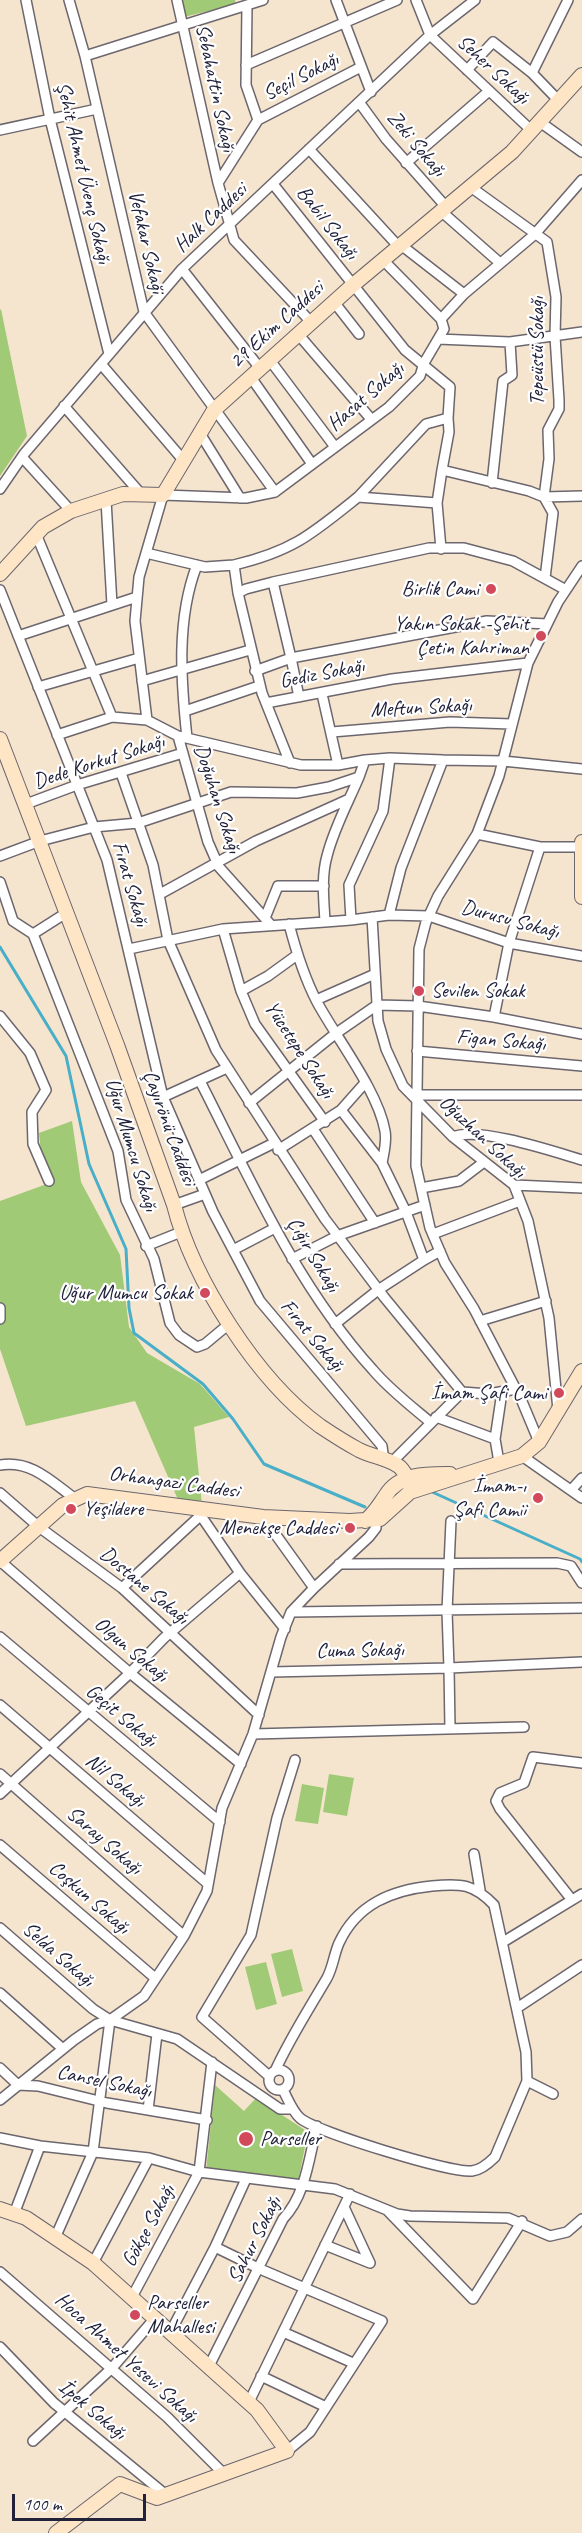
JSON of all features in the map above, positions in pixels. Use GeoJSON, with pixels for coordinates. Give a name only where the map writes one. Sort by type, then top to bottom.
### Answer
{"type":"FeatureCollection","features":[{"type":"Feature","properties":{"kind":"street","name":"Şehit Ahmet Üvenç Sokağı"},"geometry":{"type":"LineString","coordinates":[[26,0],[50,119],[108,354]]}},
{"type":"Feature","properties":{"kind":"street","name":"Vefakar Sokaği"},"geometry":{"type":"LineString","coordinates":[[69,0],[85,56],[144,312],[275,492]]}},
{"type":"Feature","properties":{"kind":"street","name":"Sebahattin Sokağı"},"geometry":{"type":"LineString","coordinates":[[177,0],[218,183],[234,240],[311,322]]}},
{"type":"Feature","properties":{"kind":"street"},"geometry":{"type":"LineString","coordinates":[[85,56],[263,0]]}},
{"type":"Feature","properties":{"kind":"street"},"geometry":{"type":"LineString","coordinates":[[336,0],[371,92]]}},
{"type":"Feature","properties":{"kind":"street"},"geometry":{"type":"LineString","coordinates":[[246,65],[397,0]]}},
{"type":"Feature","properties":{"kind":"street"},"geometry":{"type":"LineString","coordinates":[[416,0],[430,35]]}},
{"type":"Feature","properties":{"kind":"street","name":"Halk Caddesi"},"geometry":{"type":"LineString","coordinates":[[0,489],[22,457],[64,406],[182,269],[430,35],[475,0]]}},
{"type":"Feature","properties":{"kind":"street"},"geometry":{"type":"LineString","coordinates":[[532,73],[568,0]]}},
{"type":"Feature","properties":{"kind":"street"},"geometry":{"type":"LineString","coordinates":[[218,183],[258,120],[246,85],[247,6]]}},
{"type":"Feature","properties":{"kind":"street","name":"Seher Sokağı"},"geometry":{"type":"LineString","coordinates":[[430,35],[489,91],[536,127],[582,152]]}},
{"type":"Feature","properties":{"kind":"street"},"geometry":{"type":"LineString","coordinates":[[467,70],[493,42],[532,73],[559,101]]}},
{"type":"Feature","properties":{"kind":"street","name":"Seçil Sokağı"},"geometry":{"type":"LineString","coordinates":[[258,120],[361,67]]}},
{"type":"Feature","properties":{"kind":"street","name":"29 Ekim Caddesi"},"geometry":{"type":"LineString","coordinates":[[163,495],[214,410],[353,285],[472,188],[536,127],[582,75]]}},
{"type":"Feature","properties":{"kind":"street"},"geometry":{"type":"LineString","coordinates":[[406,163],[489,91]]}},
{"type":"Feature","properties":{"kind":"street","name":"Zeki Sokağı"},"geometry":{"type":"LineString","coordinates":[[359,102],[445,210],[500,263]]}},
{"type":"Feature","properties":{"kind":"street"},"geometry":{"type":"LineString","coordinates":[[0,130],[97,109]]}},
{"type":"Feature","properties":{"kind":"street"},"geometry":{"type":"LineString","coordinates":[[309,149],[400,246],[464,294]]}},
{"type":"Feature","properties":{"kind":"street"},"geometry":{"type":"LineString","coordinates":[[383,260],[441,319],[464,294],[534,236],[582,180]]}},
{"type":"Feature","properties":{"kind":"street","name":"Babil Sokağı"},"geometry":{"type":"LineString","coordinates":[[273,184],[405,350],[424,363],[450,387],[448,418]]}},
{"type":"Feature","properties":{"kind":"street"},"geometry":{"type":"LineString","coordinates":[[472,188],[534,236]]}},
{"type":"Feature","properties":{"kind":"street","name":"Tepeüstü Sokağı"},"geometry":{"type":"LineString","coordinates":[[534,236],[547,242],[556,297],[555,336],[559,409],[548,430],[549,459],[544,497],[553,513],[545,578]]}},
{"type":"Feature","properties":{"kind":"street"},"geometry":{"type":"LineString","coordinates":[[182,269],[259,368],[335,447]]}},
{"type":"Feature","properties":{"kind":"street"},"geometry":{"type":"LineString","coordinates":[[334,302],[359,334]]}},
{"type":"Feature","properties":{"kind":"street","name":"Hasat Sokağı"},"geometry":{"type":"LineString","coordinates":[[163,495],[240,498],[275,492],[388,406],[420,376],[424,363],[444,329],[441,319]]}},
{"type":"Feature","properties":{"kind":"street"},"geometry":{"type":"LineString","coordinates":[[438,339],[510,342],[582,333]]}},
{"type":"Feature","properties":{"kind":"street"},"geometry":{"type":"LineString","coordinates":[[297,334],[371,419]]}},
{"type":"Feature","properties":{"kind":"street"},"geometry":{"type":"LineString","coordinates":[[492,483],[503,381],[512,375],[510,342]]}},
{"type":"Feature","properties":{"kind":"street"},"geometry":{"type":"LineString","coordinates":[[100,364],[184,462]]}},
{"type":"Feature","properties":{"kind":"street"},"geometry":{"type":"LineString","coordinates":[[259,368],[312,465]]}},
{"type":"Feature","properties":{"kind":"street"},"geometry":{"type":"LineString","coordinates":[[64,406],[141,494]]}},
{"type":"Feature","properties":{"kind":"street"},"geometry":{"type":"LineString","coordinates":[[146,553],[197,565],[234,565],[266,558],[303,541],[358,497],[426,424],[448,418],[449,432],[437,503],[441,549]]}},
{"type":"Feature","properties":{"kind":"street"},"geometry":{"type":"LineString","coordinates":[[201,435],[240,498]]}},
{"type":"Feature","properties":{"kind":"street"},"geometry":{"type":"LineString","coordinates":[[22,457],[71,511]]}},
{"type":"Feature","properties":{"kind":"street"},"geometry":{"type":"LineString","coordinates":[[442,470],[544,497],[582,496]]}},
{"type":"Feature","properties":{"kind":"street"},"geometry":{"type":"LineString","coordinates":[[0,574],[43,527],[71,511],[123,494],[163,495],[139,578],[135,621],[147,720],[112,717],[57,735]]}},
{"type":"Feature","properties":{"kind":"street"},"geometry":{"type":"LineString","coordinates":[[358,497],[437,503]]}},
{"type":"Feature","properties":{"kind":"street"},"geometry":{"type":"LineString","coordinates":[[106,500],[112,605]]}},
{"type":"Feature","properties":{"kind":"street"},"geometry":{"type":"LineString","coordinates":[[36,534],[112,717]]}},
{"type":"Feature","properties":{"kind":"street"},"geometry":{"type":"LineString","coordinates":[[238,593],[273,582],[429,548],[464,549],[513,561],[566,590]]}},
{"type":"Feature","properties":{"kind":"street"},"geometry":{"type":"LineString","coordinates":[[197,565],[188,588],[184,616],[183,737],[314,767],[390,758],[503,761],[582,769]]}},
{"type":"Feature","properties":{"kind":"street"},"geometry":{"type":"LineString","coordinates":[[234,565],[255,671],[290,763]]}},
{"type":"Feature","properties":{"kind":"street"},"geometry":{"type":"LineString","coordinates":[[539,1442],[516,1389],[440,1251],[425,1205],[416,1166],[419,949],[429,916],[477,834],[503,761],[528,663],[566,590],[578,579],[582,566]]}},
{"type":"Feature","properties":{"kind":"street"},"geometry":{"type":"LineString","coordinates":[[273,582],[299,697]]}},
{"type":"Feature","properties":{"kind":"street","name":"Fırat Sokağı"},"geometry":{"type":"LineString","coordinates":[[0,590],[107,860],[163,1097],[199,1180],[260,1301],[382,1446],[387,1462]]}},
{"type":"Feature","properties":{"kind":"street"},"geometry":{"type":"LineString","coordinates":[[18,636],[137,597]]}},
{"type":"Feature","properties":{"kind":"street"},"geometry":{"type":"LineString","coordinates":[[255,671],[291,658],[487,621],[547,624]]}},
{"type":"Feature","properties":{"kind":"street"},"geometry":{"type":"LineString","coordinates":[[142,681],[250,650]]}},
{"type":"Feature","properties":{"kind":"street"},"geometry":{"type":"LineString","coordinates":[[38,687],[139,658]]}},
{"type":"Feature","properties":{"kind":"street","name":"Gediz Sokağı"},"geometry":{"type":"LineString","coordinates":[[266,703],[392,679],[528,663]]}},
{"type":"Feature","properties":{"kind":"street"},"geometry":{"type":"LineString","coordinates":[[184,711],[260,686]]}},
{"type":"Feature","properties":{"kind":"street"},"geometry":{"type":"LineString","coordinates":[[322,694],[338,765]]}},
{"type":"Feature","properties":{"kind":"street","name":"Doğuhan Sokağı"},"geometry":{"type":"LineString","coordinates":[[147,720],[183,737],[183,753],[197,805],[217,862],[268,922]]}},
{"type":"Feature","properties":{"kind":"street","name":"Meftun Sokağı"},"geometry":{"type":"LineString","coordinates":[[332,732],[450,722],[512,724]]}},
{"type":"Feature","properties":{"kind":"street","name":"Çayırönü Caddesi"},"geometry":{"type":"LineString","coordinates":[[1,742],[40,841],[174,1205],[181,1232],[230,1324],[239,1340],[274,1383],[319,1425],[358,1449],[387,1462]]}},
{"type":"Feature","properties":{"kind":"street","name":"Dede Korkut Sokağı"},"geometry":{"type":"LineString","coordinates":[[26,804],[77,785],[183,753]]}},
{"type":"Feature","properties":{"kind":"street"},"geometry":{"type":"LineString","coordinates":[[351,920],[349,885],[382,811],[390,758]]}},
{"type":"Feature","properties":{"kind":"street"},"geometry":{"type":"LineString","coordinates":[[325,922],[326,857],[365,760]]}},
{"type":"Feature","properties":{"kind":"street"},"geometry":{"type":"LineString","coordinates":[[389,915],[401,868],[443,760]]}},
{"type":"Feature","properties":{"kind":"street"},"geometry":{"type":"LineString","coordinates":[[121,773],[159,894],[168,940],[212,1041],[276,1147],[337,1236],[462,1392],[489,1394],[516,1389]]}},
{"type":"Feature","properties":{"kind":"street"},"geometry":{"type":"LineString","coordinates":[[0,856],[40,841],[94,827],[138,823],[231,792],[297,793],[329,787],[359,777]]}},
{"type":"Feature","properties":{"kind":"street"},"geometry":{"type":"LineString","coordinates":[[159,894],[256,841],[349,799]]}},
{"type":"Feature","properties":{"kind":"street"},"geometry":{"type":"LineString","coordinates":[[477,834],[540,847],[581,845],[582,897]]}},
{"type":"Feature","properties":{"kind":"street"},"geometry":{"type":"LineString","coordinates":[[494,1017],[509,943],[540,847]]}},
{"type":"Feature","properties":{"kind":"street","name":"Uğur Mumcu Sokağı"},"geometry":{"type":"LineString","coordinates":[[0,882],[13,921],[33,934],[47,965],[118,1151],[126,1200],[154,1259],[170,1323],[179,1335],[198,1347],[230,1324]]}},
{"type":"Feature","properties":{"kind":"street"},"geometry":{"type":"LineString","coordinates":[[268,922],[278,886],[324,886]]}},
{"type":"Feature","properties":{"kind":"street"},"geometry":{"type":"LineString","coordinates":[[33,934],[66,913]]}},
{"type":"Feature","properties":{"kind":"street","name":"Durusu Sokağı"},"geometry":{"type":"LineString","coordinates":[[129,949],[268,922],[289,924],[325,922],[389,915],[429,916],[509,943],[582,956]]}},
{"type":"Feature","properties":{"kind":"street","name":"Oğuzhan Sokağı"},"geometry":{"type":"LineString","coordinates":[[372,917],[378,1022],[386,1049],[403,1086],[453,1137],[514,1185],[528,1221],[546,1301],[558,1413]]}},
{"type":"Feature","properties":{"kind":"street"},"geometry":{"type":"LineString","coordinates":[[289,924],[297,955],[316,1000],[379,1111],[385,1132],[382,1163]]}},
{"type":"Feature","properties":{"kind":"street","name":"Yücetepe Sokağı"},"geometry":{"type":"LineString","coordinates":[[223,929],[255,1024],[325,1122]]}},
{"type":"Feature","properties":{"kind":"street"},"geometry":{"type":"LineString","coordinates":[[242,991],[297,955]]}},
{"type":"Feature","properties":{"kind":"street"},"geometry":{"type":"LineString","coordinates":[[316,1000],[375,974]]}},
{"type":"Feature","properties":{"kind":"street"},"geometry":{"type":"LineString","coordinates":[[249,1103],[335,1034],[377,1005],[418,1006],[494,1017],[582,1034]]}},
{"type":"Feature","properties":{"kind":"street"},"geometry":{"type":"LineString","coordinates":[[0,1016],[30,1053],[46,1090],[32,1112],[33,1144],[50,1181]]}},
{"type":"Feature","properties":{"kind":"street","name":"Figan Sokağı"},"geometry":{"type":"LineString","coordinates":[[417,1051],[582,1066]]}},
{"type":"Feature","properties":{"kind":"street"},"geometry":{"type":"LineString","coordinates":[[163,1097],[227,1068]]}},
{"type":"Feature","properties":{"kind":"street","name":"Çığır Sokağı"},"geometry":{"type":"LineString","coordinates":[[200,1081],[292,1259],[335,1324],[374,1372],[433,1420],[495,1439]]}},
{"type":"Feature","properties":{"kind":"street"},"geometry":{"type":"LineString","coordinates":[[199,1180],[313,1129],[341,1110],[364,1084]]}},
{"type":"Feature","properties":{"kind":"street"},"geometry":{"type":"LineString","coordinates":[[417,1098],[582,1095]]}},
{"type":"Feature","properties":{"kind":"street"},"geometry":{"type":"LineString","coordinates":[[341,1110],[382,1163],[406,1212],[424,1260]]}},
{"type":"Feature","properties":{"kind":"street"},"geometry":{"type":"LineString","coordinates":[[313,1129],[375,1223]]}},
{"type":"Feature","properties":{"kind":"street"},"geometry":{"type":"LineString","coordinates":[[453,1137],[471,1134],[530,1144],[582,1160]]}},
{"type":"Feature","properties":{"kind":"street"},"geometry":{"type":"LineString","coordinates":[[421,1188],[459,1181],[484,1162]]}},
{"type":"Feature","properties":{"kind":"street"},"geometry":{"type":"LineString","coordinates":[[514,1185],[582,1188]]}},
{"type":"Feature","properties":{"kind":"street"},"geometry":{"type":"LineString","coordinates":[[174,1205],[206,1194]]}},
{"type":"Feature","properties":{"kind":"street"},"geometry":{"type":"LineString","coordinates":[[433,1234],[520,1201]]}},
{"type":"Feature","properties":{"kind":"street"},"geometry":{"type":"LineString","coordinates":[[292,1259],[337,1236],[425,1205]]}},
{"type":"Feature","properties":{"kind":"street"},"geometry":{"type":"LineString","coordinates":[[234,1250],[275,1228]]}},
{"type":"Feature","properties":{"kind":"street"},"geometry":{"type":"LineString","coordinates":[[146,1246],[181,1232]]}},
{"type":"Feature","properties":{"kind":"street"},"geometry":{"type":"LineString","coordinates":[[335,1324],[378,1290],[440,1251]]}},
{"type":"Feature","properties":{"kind":"street"},"geometry":{"type":"LineString","coordinates":[[480,1321],[546,1301]]}},
{"type":"Feature","properties":{"kind":"street"},"geometry":{"type":"LineString","coordinates":[[0,1308],[0,1319]]}},
{"type":"Feature","properties":{"kind":"street"},"geometry":{"type":"LineString","coordinates":[[372,1517],[385,1498],[421,1474],[461,1473],[522,1456],[539,1442],[558,1413],[578,1389],[582,1371]]}},
{"type":"Feature","properties":{"kind":"street"},"geometry":{"type":"LineString","coordinates":[[372,1517],[399,1503],[404,1485],[398,1466],[387,1462],[462,1392]]}},
{"type":"Feature","properties":{"kind":"street"},"geometry":{"type":"LineString","coordinates":[[499,1462],[495,1439],[502,1392]]}},
{"type":"Feature","properties":{"kind":"street"},"geometry":{"type":"LineString","coordinates":[[522,1456],[582,1498]]}},
{"type":"Feature","properties":{"kind":"street"},"geometry":{"type":"LineString","coordinates":[[0,1459],[0,1465],[19,1464],[37,1470],[74,1498],[0,1561]]}},
{"type":"Feature","properties":{"kind":"street"},"geometry":{"type":"LineString","coordinates":[[571,1490],[582,1478]]}},
{"type":"Feature","properties":{"kind":"street","name":"Dostane Sokağı"},"geometry":{"type":"LineString","coordinates":[[0,1493],[39,1527],[122,1588],[259,1715]]}},
{"type":"Feature","properties":{"kind":"street","name":"Orhangazi Caddesi"},"geometry":{"type":"LineString","coordinates":[[74,1498],[96,1494],[198,1511],[263,1517],[372,1517]]}},
{"type":"Feature","properties":{"kind":"street"},"geometry":{"type":"LineString","coordinates":[[385,1498],[389,1505],[399,1503]]}},
{"type":"Feature","properties":{"kind":"street"},"geometry":{"type":"LineString","coordinates":[[122,1588],[198,1511],[240,1573],[285,1629]]}},
{"type":"Feature","properties":{"kind":"street"},"geometry":{"type":"LineString","coordinates":[[263,1517],[314,1588]]}},
{"type":"Feature","properties":{"kind":"street"},"geometry":{"type":"LineString","coordinates":[[0,2100],[97,2024],[110,2020],[144,1996],[184,1936],[207,1891],[222,1808],[253,1734],[291,1612],[369,1537],[376,1528],[372,1517]]}},
{"type":"Feature","properties":{"kind":"street"},"geometry":{"type":"LineString","coordinates":[[450,1729],[447,1611],[451,1521]]}},
{"type":"Feature","properties":{"kind":"street","name":"Olgun Sokağı"},"geometry":{"type":"LineString","coordinates":[[0,1561],[130,1673],[241,1764]]}},
{"type":"Feature","properties":{"kind":"street"},"geometry":{"type":"LineString","coordinates":[[339,1564],[557,1563],[571,1566],[582,1583]]}},
{"type":"Feature","properties":{"kind":"street"},"geometry":{"type":"LineString","coordinates":[[0,1794],[171,1632],[240,1573]]}},
{"type":"Feature","properties":{"kind":"street"},"geometry":{"type":"LineString","coordinates":[[291,1612],[582,1608]]}},
{"type":"Feature","properties":{"kind":"street","name":"Geçit Sokağı"},"geometry":{"type":"LineString","coordinates":[[0,1637],[220,1822]]}},
{"type":"Feature","properties":{"kind":"street","name":"Cuma Sokağı"},"geometry":{"type":"LineString","coordinates":[[271,1672],[582,1662]]}},
{"type":"Feature","properties":{"kind":"street","name":"Nil Sokağı"},"geometry":{"type":"LineString","coordinates":[[0,1705],[207,1883]]}},
{"type":"Feature","properties":{"kind":"street"},"geometry":{"type":"LineString","coordinates":[[253,1734],[524,1727]]}},
{"type":"Feature","properties":{"kind":"street"},"geometry":{"type":"LineString","coordinates":[[572,1900],[497,1805],[500,1793],[524,1783],[533,1757],[582,1763]]}},
{"type":"Feature","properties":{"kind":"street"},"geometry":{"type":"LineString","coordinates":[[272,2074],[202,2018],[251,1935],[277,1818],[295,1760]]}},
{"type":"Feature","properties":{"kind":"street","name":"Saray Sokağı"},"geometry":{"type":"LineString","coordinates":[[0,1774],[184,1936]]}},
{"type":"Feature","properties":{"kind":"street","name":"Coşkun Sokağı"},"geometry":{"type":"LineString","coordinates":[[0,1845],[155,1978]]}},
{"type":"Feature","properties":{"kind":"street"},"geometry":{"type":"LineString","coordinates":[[474,1854],[480,1890]]}},
{"type":"Feature","properties":{"kind":"street"},"geometry":{"type":"LineString","coordinates":[[272,2074],[283,2071],[289,2076],[289,2085],[283,2090],[275,2090],[270,2085],[272,2074],[329,1975],[340,1942],[365,1908],[404,1889],[456,1883],[480,1890],[494,1905],[526,2052],[527,2081],[553,2094]]}},
{"type":"Feature","properties":{"kind":"street"},"geometry":{"type":"LineString","coordinates":[[502,1942],[582,1894]]}},
{"type":"Feature","properties":{"kind":"street","name":"Selda Sokağı"},"geometry":{"type":"LineString","coordinates":[[0,1928],[93,2009],[110,2020],[177,2039],[280,2109],[292,2109],[300,2119],[355,2141],[422,2161],[471,2171],[485,2167],[495,2157],[527,2081]]}},
{"type":"Feature","properties":{"kind":"street"},"geometry":{"type":"LineString","coordinates":[[517,2008],[582,1965]]}},
{"type":"Feature","properties":{"kind":"street"},"geometry":{"type":"LineString","coordinates":[[0,1993],[63,2049]]}},
{"type":"Feature","properties":{"kind":"street"},"geometry":{"type":"LineString","coordinates":[[55,2238],[93,2152],[110,2020]]}},
{"type":"Feature","properties":{"kind":"street"},"geometry":{"type":"LineString","coordinates":[[148,2110],[157,2034]]}},
{"type":"Feature","properties":{"kind":"street","name":"Gökçe Sokağı"},"geometry":{"type":"LineString","coordinates":[[132,2297],[199,2172],[207,2120],[212,2062]]}},
{"type":"Feature","properties":{"kind":"street"},"geometry":{"type":"LineString","coordinates":[[0,2068],[18,2085]]}},
{"type":"Feature","properties":{"kind":"street","name":"Cansel Sokağı"},"geometry":{"type":"LineString","coordinates":[[18,2085],[38,2086],[101,2102],[207,2120]]}},
{"type":"Feature","properties":{"kind":"street"},"geometry":{"type":"LineString","coordinates":[[283,2090],[292,2109]]}},
{"type":"Feature","properties":{"kind":"street","name":"Sahur Sokağı"},"geometry":{"type":"LineString","coordinates":[[209,2366],[260,2269],[283,2219],[291,2211],[303,2186],[317,2126]]}},
{"type":"Feature","properties":{"kind":"street"},"geometry":{"type":"LineString","coordinates":[[0,2138],[40,2146],[149,2158],[199,2172],[335,2189],[410,2216],[508,2218],[522,2222],[544,2235],[567,2232],[582,2219]]}},
{"type":"Feature","properties":{"kind":"street"},"geometry":{"type":"LineString","coordinates":[[14,2214],[40,2146]]}},
{"type":"Feature","properties":{"kind":"street"},"geometry":{"type":"LineString","coordinates":[[93,2263],[149,2158]]}},
{"type":"Feature","properties":{"kind":"street"},"geometry":{"type":"LineString","coordinates":[[171,2331],[215,2247],[246,2179]]}},
{"type":"Feature","properties":{"kind":"street"},"geometry":{"type":"LineString","coordinates":[[249,2402],[350,2194]]}},
{"type":"Feature","properties":{"kind":"street"},"geometry":{"type":"LineString","coordinates":[[325,2245],[370,2263],[344,2206]]}},
{"type":"Feature","properties":{"kind":"street"},"geometry":{"type":"LineString","coordinates":[[0,2209],[26,2218],[93,2263],[249,2402],[287,2451]]}},
{"type":"Feature","properties":{"kind":"street"},"geometry":{"type":"LineString","coordinates":[[386,2209],[473,2299],[522,2222]]}},
{"type":"Feature","properties":{"kind":"street"},"geometry":{"type":"LineString","coordinates":[[57,2533],[120,2484],[157,2498],[287,2451],[310,2432],[382,2320],[260,2269],[215,2247]]}},
{"type":"Feature","properties":{"kind":"street","name":"Hoca Ahmet Yesevi Sokağı"},"geometry":{"type":"LineString","coordinates":[[0,2272],[167,2416],[225,2475]]}},
{"type":"Feature","properties":{"kind":"street"},"geometry":{"type":"LineString","coordinates":[[33,2441],[66,2413],[112,2368],[156,2318]]}},
{"type":"Feature","properties":{"kind":"street"},"geometry":{"type":"LineString","coordinates":[[283,2332],[353,2363]]}},
{"type":"Feature","properties":{"kind":"street","name":"İpek Sokağı"},"geometry":{"type":"LineString","coordinates":[[0,2347],[66,2413],[166,2495]]}},
{"type":"Feature","properties":{"kind":"street"},"geometry":{"type":"LineString","coordinates":[[261,2376],[326,2407]]}},
{"type":"Feature","properties":{"kind":"green space"},"geometry":{"type":"Polygon","coordinates":[[[180,0],[235,0],[236,4],[184,17],[180,0]]]}},
{"type":"Feature","properties":{"kind":"green space"},"geometry":{"type":"Polygon","coordinates":[[[0,310],[27,436],[0,476],[0,310]]]}},
{"type":"Feature","properties":{"kind":"green space"},"geometry":{"type":"Polygon","coordinates":[[[72,1121],[81,1182],[120,1255],[129,1327],[147,1353],[200,1384],[229,1417],[194,1427],[202,1505],[179,1502],[135,1401],[26,1426],[0,1349],[0,1201],[44,1185],[39,1133],[72,1121]]]}},
{"type":"Feature","properties":{"kind":"green space"},"geometry":{"type":"Polygon","coordinates":[[[329,1774],[354,1778],[347,1816],[323,1812],[329,1774]]]}},
{"type":"Feature","properties":{"kind":"green space"},"geometry":{"type":"Polygon","coordinates":[[[302,1784],[324,1788],[318,1824],[295,1821],[302,1784]]]}},
{"type":"Feature","properties":{"kind":"green space"},"geometry":{"type":"Polygon","coordinates":[[[292,1949],[303,1991],[282,1997],[271,1954],[292,1949]]]}},
{"type":"Feature","properties":{"kind":"green space"},"geometry":{"type":"Polygon","coordinates":[[[266,1962],[277,2004],[256,2010],[245,1967],[266,1962]]]}},
{"type":"Feature","properties":{"kind":"green space"},"geometry":{"type":"Polygon","coordinates":[[[215,2085],[244,2111],[256,2098],[308,2132],[298,2182],[206,2171],[215,2085]]]}},
{"type":"Feature","properties":{"kind":"waterway"},"geometry":{"type":"LineString","coordinates":[[0,947],[66,1056],[89,1164],[126,1249],[129,1308],[134,1333],[203,1384],[233,1419],[264,1464],[365,1507]]}},
{"type":"Feature","properties":{"kind":"waterway"},"geometry":{"type":"LineString","coordinates":[[430,1491],[580,1559],[582,1562]]}},
{"type":"Feature","properties":{"kind":"place","name":"Birlik Cami"},"geometry":{"type":"Point","coordinates":[491,589]}},
{"type":"Feature","properties":{"kind":"place","name":"Yakın Sokak -Şehit Çetin Kahriman"},"geometry":{"type":"Point","coordinates":[541,636]}},
{"type":"Feature","properties":{"kind":"place","name":"Sevilen Sokak"},"geometry":{"type":"Point","coordinates":[419,991]}},
{"type":"Feature","properties":{"kind":"place","name":"Uğur Mumcu Sokak"},"geometry":{"type":"Point","coordinates":[205,1293]}},
{"type":"Feature","properties":{"kind":"place","name":"İmam Şafi Cami"},"geometry":{"type":"Point","coordinates":[559,1393]}},
{"type":"Feature","properties":{"kind":"place","name":"İmam-ı Şafi Camii"},"geometry":{"type":"Point","coordinates":[538,1498]}},
{"type":"Feature","properties":{"kind":"place","name":"Yeşildere"},"geometry":{"type":"Point","coordinates":[71,1509]}},
{"type":"Feature","properties":{"kind":"place","name":"Menekşe Caddesi"},"geometry":{"type":"Point","coordinates":[350,1528]}},
{"type":"Feature","properties":{"kind":"place","name":"Parseller"},"geometry":{"type":"Point","coordinates":[246,2139]}},
{"type":"Feature","properties":{"kind":"place","name":"Parseller Mahallesi"},"geometry":{"type":"Point","coordinates":[135,2315]}}]}
